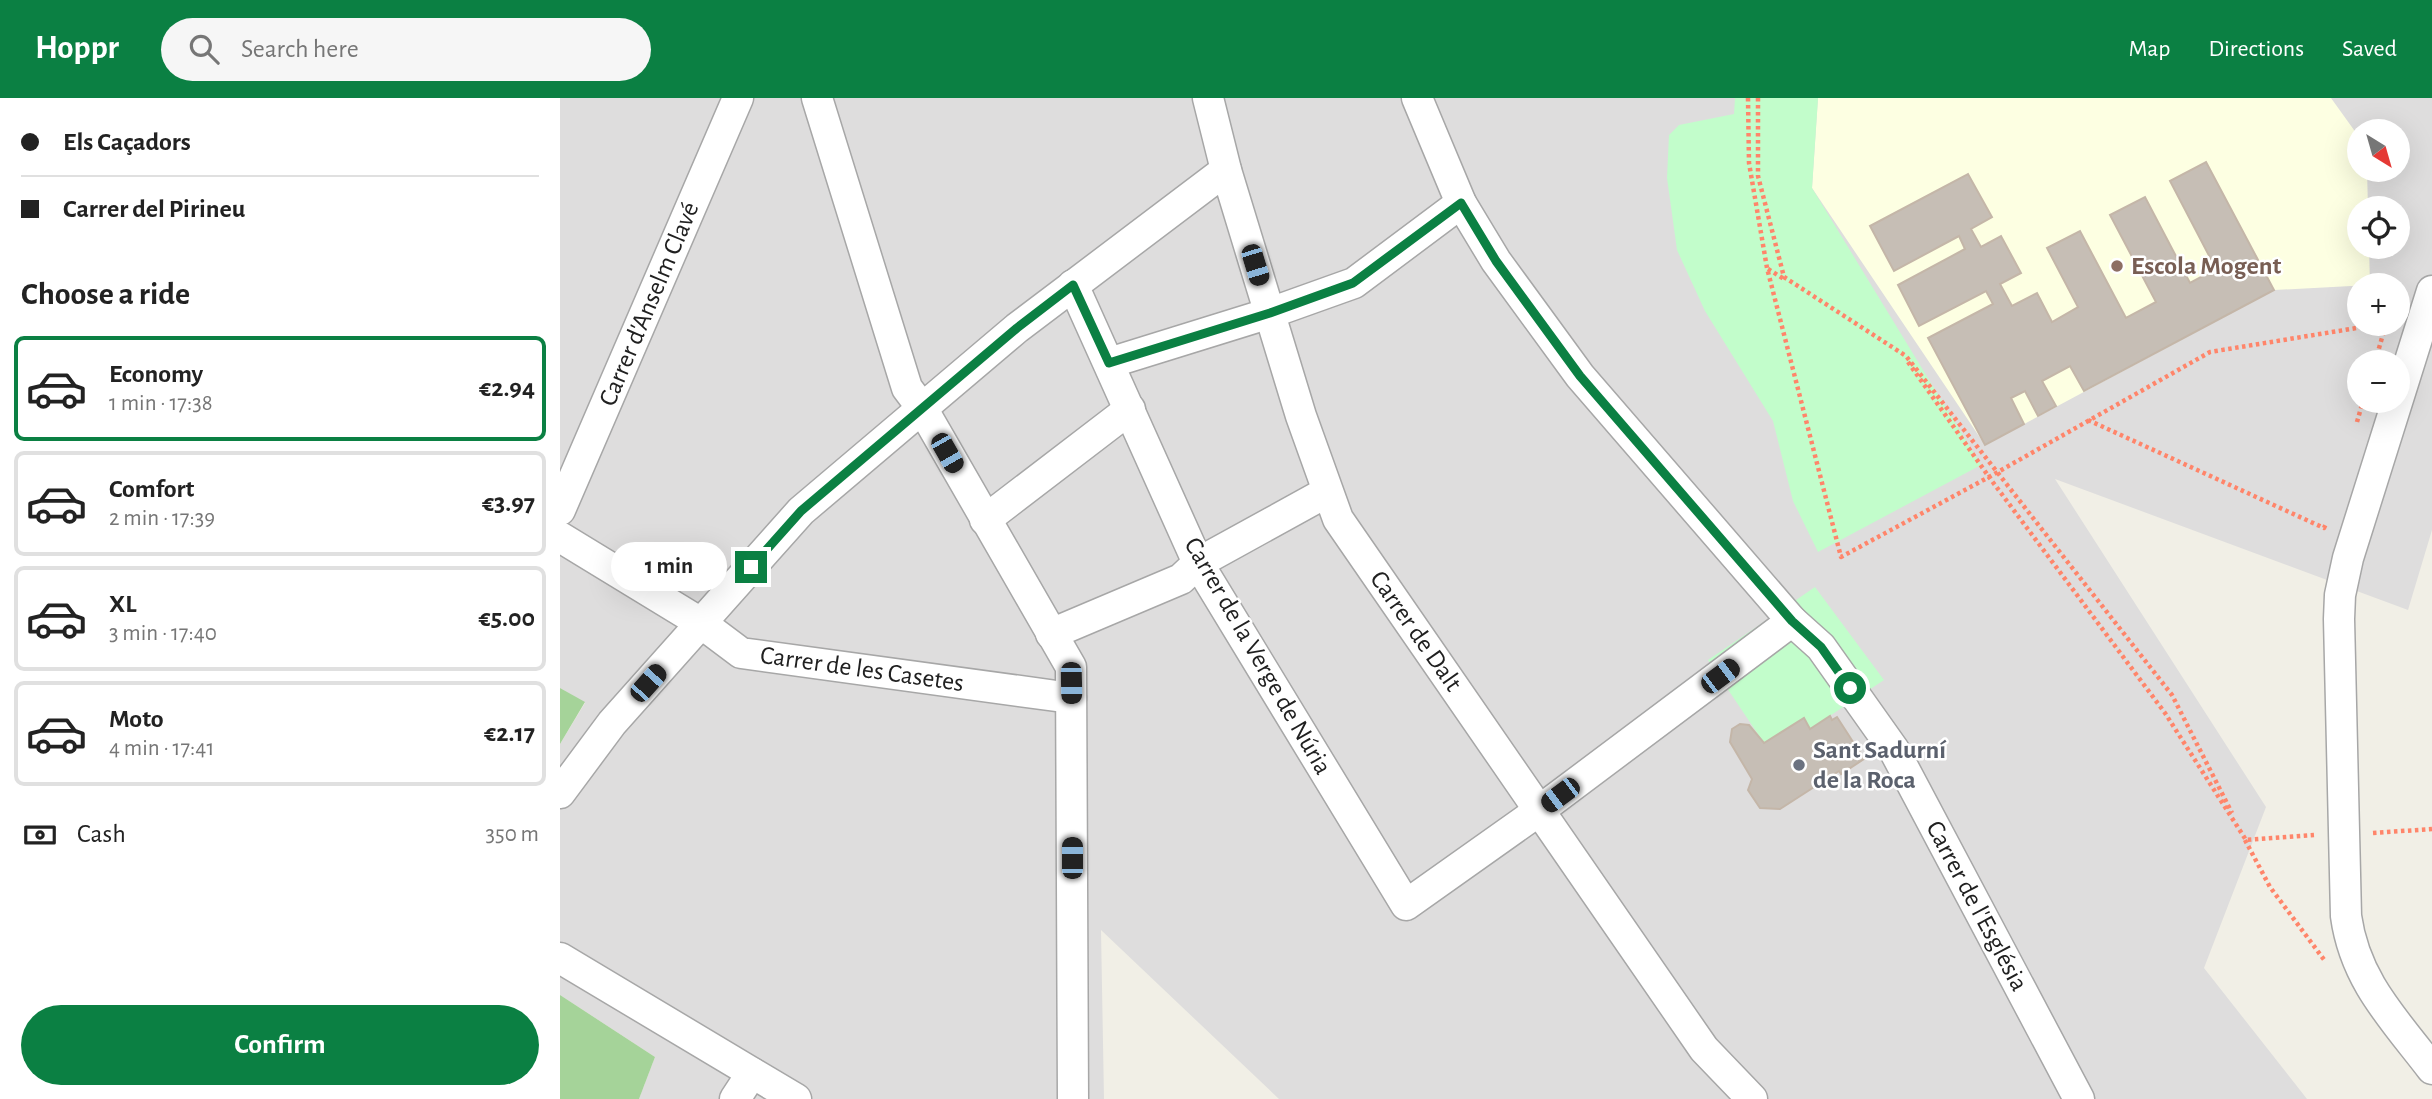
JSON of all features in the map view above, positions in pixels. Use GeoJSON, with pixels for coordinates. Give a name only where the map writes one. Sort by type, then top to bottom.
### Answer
{"type":"FeatureCollection","features":[{"type":"Feature","properties":{"kind":"street","name":"Carrer d'Anselm Clavé"},"geometry":{"type":"LineString","coordinates":[[560,510],[738,98]]}},
{"type":"Feature","properties":{"kind":"street"},"geometry":{"type":"LineString","coordinates":[[817,98],[907,388],[922,408],[1071,667],[1073,1099]]}},
{"type":"Feature","properties":{"kind":"street","name":"Carrer de Dalt"},"geometry":{"type":"LineString","coordinates":[[1208,98],[1226,170],[1270,313],[1338,519],[1704,1049],[1752,1099]]}},
{"type":"Feature","properties":{"kind":"street","name":"Carrer de l'Església"},"geometry":{"type":"LineString","coordinates":[[1417,98],[1461,203],[1496,261],[1580,376],[1792,621],[1821,647],[1894,750],[2077,1098]]}},
{"type":"Feature","properties":{"kind":"street"},"geometry":{"type":"LineString","coordinates":[[560,793],[612,723],[801,511],[1073,285],[1226,170]]}},
{"type":"Feature","properties":{"kind":"street"},"geometry":{"type":"LineString","coordinates":[[1109,363],[1270,313],[1353,283],[1461,203]]}},
{"type":"Feature","properties":{"kind":"street","name":"Carrer de la Verge de Núria"},"geometry":{"type":"LineString","coordinates":[[1073,285],[1198,563],[1406,905],[1540,810]]}},
{"type":"Feature","properties":{"kind":"street"},"geometry":{"type":"LineString","coordinates":[[2432,291],[2348,558],[2340,596],[2339,619],[2348,936],[2365,981],[2432,1069]]}},
{"type":"Feature","properties":{"kind":"street"},"geometry":{"type":"LineString","coordinates":[[985,520],[1130,409]]}},
{"type":"Feature","properties":{"kind":"street"},"geometry":{"type":"LineString","coordinates":[[1051,634],[1181,579],[1198,563],[1327,492]]}},
{"type":"Feature","properties":{"kind":"street","name":"Carrer de les Casetes"},"geometry":{"type":"LineString","coordinates":[[560,537],[701,623],[741,653],[1071,698]]}},
{"type":"Feature","properties":{"kind":"street"},"geometry":{"type":"LineString","coordinates":[[1540,810],[1792,621]]}},
{"type":"Feature","properties":{"kind":"street"},"geometry":{"type":"LineString","coordinates":[[560,958],[796,1099]]}},
{"type":"Feature","properties":{"kind":"street"},"geometry":{"type":"LineString","coordinates":[[735,1099],[752,1073]]}},
{"type":"Feature","properties":{"kind":"path"},"geometry":{"type":"LineString","coordinates":[[1748,98],[1749,163],[1768,268],[1842,557],[2210,352],[2347,330]]}},
{"type":"Feature","properties":{"kind":"path"},"geometry":{"type":"LineString","coordinates":[[1758,98],[1758,176],[1784,277],[1906,356],[1998,471],[2172,695],[2270,887],[2329,965]]}},
{"type":"Feature","properties":{"kind":"path"},"geometry":{"type":"LineString","coordinates":[[1768,268],[1905,358],[1989,477],[2165,713],[2246,840]]}},
{"type":"Feature","properties":{"kind":"path"},"geometry":{"type":"LineString","coordinates":[[2355,426],[2359,413]]}},
{"type":"Feature","properties":{"kind":"path"},"geometry":{"type":"LineString","coordinates":[[2087,420],[2324,528]]}},
{"type":"Feature","properties":{"kind":"path"},"geometry":{"type":"LineString","coordinates":[[2323,540],[2328,516]]}},
{"type":"Feature","properties":{"kind":"path"},"geometry":{"type":"LineString","coordinates":[[2361,834],[2432,829]]}},
{"type":"Feature","properties":{"kind":"path"},"geometry":{"type":"LineString","coordinates":[[2246,840],[2320,835]]}},
{"type":"Feature","properties":{"kind":"shaded area"},"geometry":{"type":"Polygon","coordinates":[[[560,98],[2432,98],[2432,530],[2408,610],[2055,479],[2266,807],[2204,968],[2307,1099],[1279,1099],[1101,930],[1104,1099],[639,1099],[655,1057],[560,995],[560,744],[585,703],[560,688],[560,98]]]}},
{"type":"Feature","properties":{"kind":"shaded area","name":"Escola Mogent"},"geometry":{"type":"Polygon","coordinates":[[[1818,98],[2331,98],[2347,120],[2347,182],[2367,182],[2368,196],[2347,196],[2347,259],[2369,259],[2370,273],[2347,273],[2347,286],[2274,290],[1985,445],[1812,188],[1818,98]]]}},
{"type":"Feature","properties":{"kind":"green space"},"geometry":{"type":"Polygon","coordinates":[[[1735,98],[1818,98],[1812,188],[1981,465],[1818,552],[1793,501],[1773,421],[1705,311],[1677,250],[1667,178],[1669,135],[1679,125],[1734,114],[1735,98]]]}},
{"type":"Feature","properties":{"kind":"green space"},"geometry":{"type":"Polygon","coordinates":[[[1815,587],[1884,680],[1810,729],[1804,719],[1764,743],[1708,660],[1815,587]]]}},
{"type":"Feature","properties":{"kind":"green space"},"geometry":{"type":"Polygon","coordinates":[[[560,688],[585,702],[560,744],[560,688]]]}},
{"type":"Feature","properties":{"kind":"green space"},"geometry":{"type":"Polygon","coordinates":[[[560,995],[655,1057],[639,1099],[560,1099],[560,995]]]}},
{"type":"Feature","properties":{"kind":"building"},"geometry":{"type":"Polygon","coordinates":[[[2206,162],[2274,290],[2084,391],[2070,366],[2042,381],[2056,406],[2038,416],[2025,391],[2011,398],[2024,424],[1985,445],[1928,338],[1993,304],[1986,291],[1919,326],[1898,285],[1965,249],[1959,236],[1894,271],[1870,226],[1968,174],[1992,217],[1971,229],[1981,247],[2001,236],[2021,273],[2000,284],[2012,306],[2037,293],[2052,322],[2078,307],[2047,248],[2080,231],[2126,318],[2156,302],[2110,215],[2145,197],[2190,283],[2216,269],[2170,181],[2206,162]]]}},
{"type":"Feature","properties":{"kind":"building","name":"Sant Sadurní de la Roca"},"geometry":{"type":"Polygon","coordinates":[[[1830,716],[1832,720],[1837,717],[1864,759],[1841,774],[1839,771],[1780,809],[1760,808],[1748,790],[1752,779],[1730,742],[1732,729],[1740,724],[1749,725],[1764,743],[1804,718],[1810,729],[1830,716]]]}},
{"type":"Feature","properties":{"kind":"place","name":"Escola Mogent"},"geometry":{"type":"Point","coordinates":[2117,266]}},
{"type":"Feature","properties":{"kind":"place","name":"Sant Sadurní de la Roca"},"geometry":{"type":"Point","coordinates":[1799,765]}},
{"type":"Feature","properties":{"kind":"route"},"geometry":{"type":"LineString","coordinates":[[751,567],[801,511],[1017,328],[1073,285],[1109,363],[1270,313],[1353,283],[1461,203],[1496,261],[1580,376],[1792,621],[1821,647],[1850,688]]}}]}
